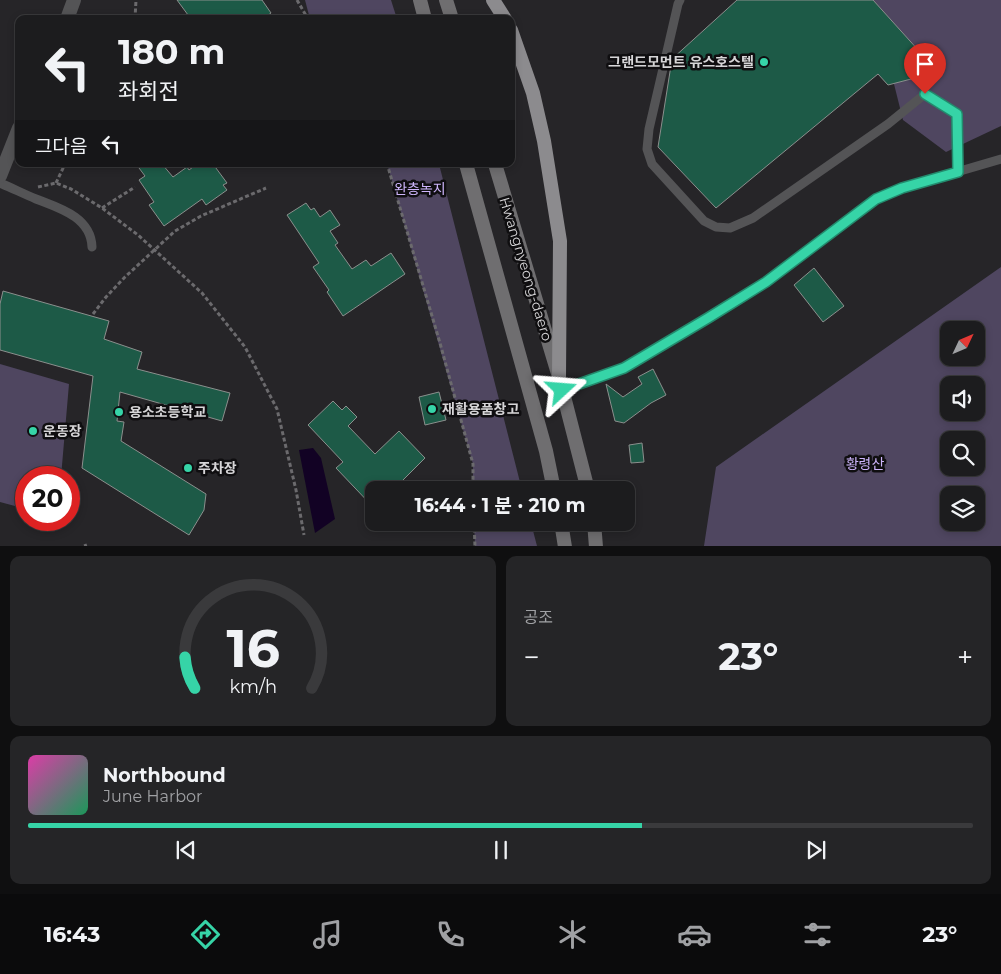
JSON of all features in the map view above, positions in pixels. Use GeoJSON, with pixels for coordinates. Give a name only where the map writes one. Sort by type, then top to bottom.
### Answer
{"type":"FeatureCollection","features":[{"type":"Feature","properties":{"kind":"highway"},"geometry":{"type":"LineString","coordinates":[[493,0],[503,15]]}},
{"type":"Feature","properties":{"kind":"highway"},"geometry":{"type":"LineString","coordinates":[[515,41],[533,93],[560,241],[561,383]]}},
{"type":"Feature","properties":{"kind":"main road"},"geometry":{"type":"LineString","coordinates":[[420,0],[425,15]]}},
{"type":"Feature","properties":{"kind":"main road"},"geometry":{"type":"LineString","coordinates":[[446,0],[451,15]]}},
{"type":"Feature","properties":{"kind":"main road","name":"Hwangnyeong-daero"},"geometry":{"type":"LineString","coordinates":[[467,167],[546,451],[552,481]]}},
{"type":"Feature","properties":{"kind":"main road","name":"Hwangnyeong-daero"},"geometry":{"type":"LineString","coordinates":[[496,167],[561,383],[586,481]]}},
{"type":"Feature","properties":{"kind":"main road"},"geometry":{"type":"LineString","coordinates":[[562,531],[565,546]]}},
{"type":"Feature","properties":{"kind":"main road"},"geometry":{"type":"LineString","coordinates":[[595,531],[596,546]]}},
{"type":"Feature","properties":{"kind":"street"},"geometry":{"type":"LineString","coordinates":[[68,15],[74,0]]}},
{"type":"Feature","properties":{"kind":"street"},"geometry":{"type":"LineString","coordinates":[[0,176],[15,138]]}},
{"type":"Feature","properties":{"kind":"lane"},"geometry":{"type":"LineString","coordinates":[[680,0],[649,129],[647,149],[652,164],[704,221],[716,227],[730,228],[753,218],[888,124],[925,94],[957,114],[958,172]]}},
{"type":"Feature","properties":{"kind":"lane"},"geometry":{"type":"LineString","coordinates":[[561,383],[624,368],[766,282],[876,199],[902,188],[1001,159]]}},
{"type":"Feature","properties":{"kind":"lane"},"geometry":{"type":"LineString","coordinates":[[0,183],[74,216],[88,230],[92,239],[92,246]]}},
{"type":"Feature","properties":{"kind":"path"},"geometry":{"type":"LineString","coordinates":[[135,15],[136,0]]}},
{"type":"Feature","properties":{"kind":"path"},"geometry":{"type":"LineString","coordinates":[[297,0],[306,15]]}},
{"type":"Feature","properties":{"kind":"path"},"geometry":{"type":"LineString","coordinates":[[56,183],[64,167]]}},
{"type":"Feature","properties":{"kind":"path"},"geometry":{"type":"LineString","coordinates":[[388,167],[473,464],[474,481]]}},
{"type":"Feature","properties":{"kind":"path"},"geometry":{"type":"LineString","coordinates":[[18,191],[56,183],[71,189],[102,208],[138,235],[202,293],[245,347],[277,408],[296,490],[304,535]]}},
{"type":"Feature","properties":{"kind":"path"},"geometry":{"type":"LineString","coordinates":[[102,208],[135,187]]}},
{"type":"Feature","properties":{"kind":"path"},"geometry":{"type":"LineString","coordinates":[[92,314],[106,297],[154,249],[175,231],[201,216],[266,188]]}},
{"type":"Feature","properties":{"kind":"path"},"geometry":{"type":"LineString","coordinates":[[474,531],[475,546]]}},
{"type":"Feature","properties":{"kind":"green space"},"geometry":{"type":"Polygon","coordinates":[[[305,0],[391,0],[396,15],[309,15],[305,0]]]}},
{"type":"Feature","properties":{"kind":"green space"},"geometry":{"type":"Polygon","coordinates":[[[873,0],[1001,0],[1001,126],[946,152],[903,120],[873,0]]]}},
{"type":"Feature","properties":{"kind":"green space","name":"완층녹지"},"geometry":{"type":"Polygon","coordinates":[[[388,167],[440,167],[520,481],[473,481],[473,464],[388,167]]]}},
{"type":"Feature","properties":{"kind":"green space","name":"황령산"},"geometry":{"type":"Polygon","coordinates":[[[1001,267],[1001,546],[704,546],[716,467],[1001,267]]]}},
{"type":"Feature","properties":{"kind":"green space","name":"운동장"},"geometry":{"type":"Polygon","coordinates":[[[0,364],[69,384],[62,466],[15,466],[15,506],[0,502],[0,364]]]}},
{"type":"Feature","properties":{"kind":"green space"},"geometry":{"type":"Polygon","coordinates":[[[474,531],[533,531],[537,546],[475,546],[474,531]]]}},
{"type":"Feature","properties":{"kind":"shaded area"},"geometry":{"type":"Polygon","coordinates":[[[313,448],[321,458],[335,519],[315,533],[299,450],[313,448]]]}},
{"type":"Feature","properties":{"kind":"building"},"geometry":{"type":"Polygon","coordinates":[[[177,0],[262,0],[271,13],[268,15],[188,15],[177,0]]]}},
{"type":"Feature","properties":{"kind":"building"},"geometry":{"type":"Polygon","coordinates":[[[737,0],[873,0],[938,72],[888,85],[878,74],[716,208],[658,147],[672,59],[737,0]]]}},
{"type":"Feature","properties":{"kind":"building"},"geometry":{"type":"Polygon","coordinates":[[[138,167],[165,167],[173,177],[187,167],[189,170],[193,167],[215,167],[227,183],[223,185],[227,190],[206,205],[202,199],[164,226],[149,205],[154,202],[139,180],[145,176],[138,167]]]}},
{"type":"Feature","properties":{"kind":"building"},"geometry":{"type":"Polygon","coordinates":[[[306,203],[311,210],[314,208],[320,217],[330,210],[340,225],[330,231],[338,243],[335,245],[352,269],[366,260],[371,266],[391,253],[405,274],[343,316],[327,292],[329,290],[313,267],[319,263],[287,215],[306,203]]]}},
{"type":"Feature","properties":{"kind":"building"},"geometry":{"type":"Polygon","coordinates":[[[814,268],[844,306],[823,322],[794,285],[814,268]]]}},
{"type":"Feature","properties":{"kind":"building","name":"용소초등학교"},"geometry":{"type":"Polygon","coordinates":[[[3,291],[109,321],[104,339],[142,352],[137,369],[230,393],[222,421],[120,392],[117,421],[124,422],[121,441],[206,494],[204,510],[189,535],[82,468],[93,376],[0,350],[0,304],[3,291]]]}},
{"type":"Feature","properties":{"kind":"building"},"geometry":{"type":"Polygon","coordinates":[[[653,369],[666,395],[651,403],[624,423],[615,421],[606,384],[623,397],[642,384],[638,377],[653,369]]]}},
{"type":"Feature","properties":{"kind":"building","name":"재활용품창고"},"geometry":{"type":"Polygon","coordinates":[[[439,392],[446,420],[425,425],[419,397],[439,392]]]}},
{"type":"Feature","properties":{"kind":"building"},"geometry":{"type":"Polygon","coordinates":[[[333,401],[342,410],[346,406],[357,417],[348,426],[375,454],[399,431],[425,458],[402,481],[365,481],[365,499],[336,468],[343,462],[308,425],[333,401]]]}},
{"type":"Feature","properties":{"kind":"building"},"geometry":{"type":"Polygon","coordinates":[[[642,443],[644,462],[631,463],[629,445],[642,443]]]}},
{"type":"Feature","properties":{"kind":"place","name":"그랜드모먼트 유스호스텔"},"geometry":{"type":"Point","coordinates":[764,62]}},
{"type":"Feature","properties":{"kind":"place","name":"재활용품창고"},"geometry":{"type":"Point","coordinates":[432,409]}},
{"type":"Feature","properties":{"kind":"place","name":"용소초등학교"},"geometry":{"type":"Point","coordinates":[119,412]}},
{"type":"Feature","properties":{"kind":"place","name":"운동장"},"geometry":{"type":"Point","coordinates":[33,431]}},
{"type":"Feature","properties":{"kind":"place","name":"주차장"},"geometry":{"type":"Point","coordinates":[188,468]}},
{"type":"Feature","properties":{"kind":"route"},"geometry":{"type":"LineString","coordinates":[[562,390],[624,368],[708,318],[766,282],[876,199],[902,188],[958,172],[957,114],[925,94]]}}]}
